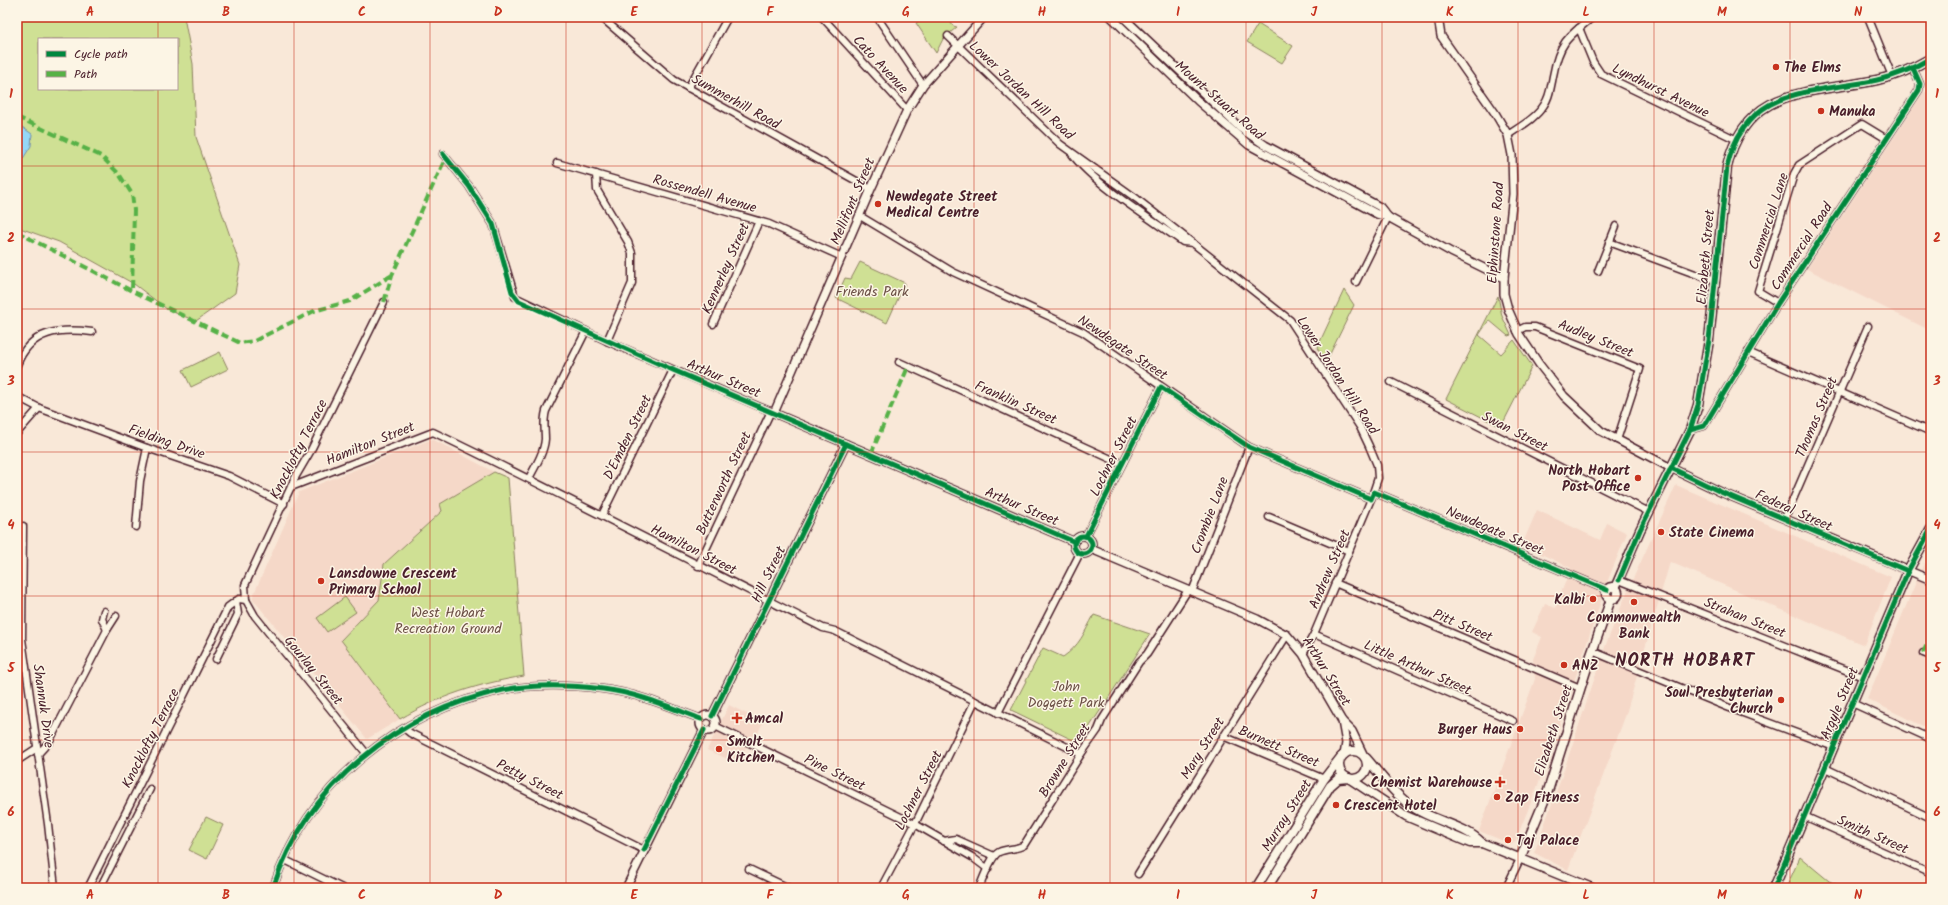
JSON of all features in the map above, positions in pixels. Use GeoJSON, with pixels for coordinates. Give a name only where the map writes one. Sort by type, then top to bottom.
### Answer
{"type":"FeatureCollection","features":[{"type":"Feature","properties":{"kind":"main road","name":"Elizabeth Street"},"geometry":{"type":"LineString","coordinates":[[1520,859],[1546,794],[1592,651],[1611,599],[1615,599],[1618,595],[1611,589],[1619,580],[1649,512],[1690,430],[1698,405],[1709,340],[1724,184],[1731,148],[1735,139],[1751,117],[1773,102],[1813,90],[1892,76],[1913,68],[1931,58]]}},
{"type":"Feature","properties":{"kind":"main road","name":"Argyle Street"},"geometry":{"type":"LineString","coordinates":[[1774,888],[1908,571],[1931,529]]}},
{"type":"Feature","properties":{"kind":"main road"},"geometry":{"type":"LineString","coordinates":[[1482,843],[1470,843],[1406,816],[1349,778],[1340,769],[1343,756],[1349,751],[1356,751],[1365,757],[1397,793],[1414,808],[1473,834],[1482,843],[1592,888]]}},
{"type":"Feature","properties":{"kind":"main road","name":"Murray Street"},"geometry":{"type":"LineString","coordinates":[[1256,888],[1324,779],[1343,756]]}},
{"type":"Feature","properties":{"kind":"main road"},"geometry":{"type":"LineString","coordinates":[[1349,778],[1357,779],[1365,774],[1368,765],[1365,757]]}},
{"type":"Feature","properties":{"kind":"main road","name":"Murray Street"},"geometry":{"type":"LineString","coordinates":[[1267,888],[1330,786],[1338,779],[1349,778]]}},
{"type":"Feature","properties":{"kind":"main road"},"geometry":{"type":"LineString","coordinates":[[1780,872],[1780,888]]}},
{"type":"Feature","properties":{"kind":"street","name":"Summerhill Road"},"geometry":{"type":"LineString","coordinates":[[601,17],[668,76],[871,189]]}},
{"type":"Feature","properties":{"kind":"street"},"geometry":{"type":"LineString","coordinates":[[688,88],[728,17]]}},
{"type":"Feature","properties":{"kind":"street","name":"Cato Avenue"},"geometry":{"type":"LineString","coordinates":[[822,17],[907,110]]}},
{"type":"Feature","properties":{"kind":"street"},"geometry":{"type":"LineString","coordinates":[[877,17],[923,85]]}},
{"type":"Feature","properties":{"kind":"street","name":"Mellifont Street"},"geometry":{"type":"LineString","coordinates":[[772,412],[907,110],[923,85],[984,17]]}},
{"type":"Feature","properties":{"kind":"street","name":"Mount Stuart Road"},"geometry":{"type":"LineString","coordinates":[[1111,17],[1210,112],[1249,145],[1377,214],[1388,217],[1451,252],[1504,278]]}},
{"type":"Feature","properties":{"kind":"street","name":"Mount Stuart Road"},"geometry":{"type":"LineString","coordinates":[[1123,17],[1239,127],[1265,145],[1380,207],[1388,217]]}},
{"type":"Feature","properties":{"kind":"street","name":"Elphinstone Road"},"geometry":{"type":"LineString","coordinates":[[1438,17],[1441,36],[1508,134],[1512,155],[1513,194],[1504,278],[1504,294],[1517,331],[1539,364],[1564,396],[1590,421],[1617,440],[1671,468]]}},
{"type":"Feature","properties":{"kind":"street"},"geometry":{"type":"LineString","coordinates":[[1508,134],[1526,123],[1544,106],[1549,96],[1559,51],[1566,39],[1593,17]]}},
{"type":"Feature","properties":{"kind":"street"},"geometry":{"type":"LineString","coordinates":[[1868,17],[1892,76]]}},
{"type":"Feature","properties":{"kind":"street","name":"Lyndhurst Avenue"},"geometry":{"type":"LineString","coordinates":[[1579,28],[1593,62],[1602,74],[1735,139]]}},
{"type":"Feature","properties":{"kind":"street","name":"Lower Jordan Hill Road"},"geometry":{"type":"LineString","coordinates":[[948,36],[1070,151],[1137,199],[1290,320],[1360,427],[1377,465],[1378,478],[1374,492]]}},
{"type":"Feature","properties":{"kind":"street","name":"Commercial Road"},"geometry":{"type":"LineString","coordinates":[[1690,430],[1704,426],[1778,302],[1920,87],[1913,68]]}},
{"type":"Feature","properties":{"kind":"street","name":"Commercial Lane"},"geometry":{"type":"LineString","coordinates":[[1778,302],[1758,291],[1794,174],[1799,165],[1862,124],[1885,138]]}},
{"type":"Feature","properties":{"kind":"street","name":"Arthur Street"},"geometry":{"type":"LineString","coordinates":[[443,154],[469,186],[493,224],[515,297],[673,370],[1075,542]]}},
{"type":"Feature","properties":{"kind":"street","name":"Rossendell Avenue"},"geometry":{"type":"LineString","coordinates":[[557,163],[759,221],[842,257]]}},
{"type":"Feature","properties":{"kind":"street"},"geometry":{"type":"LineString","coordinates":[[596,174],[597,190],[628,242],[632,253],[632,283],[608,341]]}},
{"type":"Feature","properties":{"kind":"street","name":"Newdegate Street"},"geometry":{"type":"LineString","coordinates":[[860,216],[953,272],[1083,332],[1249,447],[1371,499]]}},
{"type":"Feature","properties":{"kind":"street"},"geometry":{"type":"LineString","coordinates":[[1356,282],[1388,217]]}},
{"type":"Feature","properties":{"kind":"street","name":"Kennerley Street"},"geometry":{"type":"LineString","coordinates":[[713,324],[759,221]]}},
{"type":"Feature","properties":{"kind":"street"},"geometry":{"type":"LineString","coordinates":[[1598,271],[1616,226]]}},
{"type":"Feature","properties":{"kind":"street"},"geometry":{"type":"LineString","coordinates":[[1609,242],[1706,278],[1715,279]]}},
{"type":"Feature","properties":{"kind":"street","name":"Knocklofty Terrace"},"geometry":{"type":"LineString","coordinates":[[246,600],[245,585],[291,487],[384,302]]}},
{"type":"Feature","properties":{"kind":"street","name":"Thomas Street"},"geometry":{"type":"LineString","coordinates":[[1785,518],[1868,326]]}},
{"type":"Feature","properties":{"kind":"street","name":"Audley Street"},"geometry":{"type":"LineString","coordinates":[[1517,331],[1525,327],[1535,327],[1640,369],[1617,440]]}},
{"type":"Feature","properties":{"kind":"street"},"geometry":{"type":"LineString","coordinates":[[17,366],[27,348],[50,333],[59,330],[92,332]]}},
{"type":"Feature","properties":{"kind":"street"},"geometry":{"type":"LineString","coordinates":[[529,478],[543,449],[545,440],[544,418],[546,411],[586,331]]}},
{"type":"Feature","properties":{"kind":"street"},"geometry":{"type":"LineString","coordinates":[[1748,352],[1931,432]]}},
{"type":"Feature","properties":{"kind":"street","name":"Franklin Street"},"geometry":{"type":"LineString","coordinates":[[899,362],[1122,464]]}},
{"type":"Feature","properties":{"kind":"street","name":"D'Emden Street"},"geometry":{"type":"LineString","coordinates":[[602,516],[673,370]]}},
{"type":"Feature","properties":{"kind":"street","name":"Swan Street"},"geometry":{"type":"LineString","coordinates":[[1391,382],[1649,512]]}},
{"type":"Feature","properties":{"kind":"street","name":"Lochner Street"},"geometry":{"type":"LineString","coordinates":[[1086,536],[1161,387]]}},
{"type":"Feature","properties":{"kind":"street","name":"Fielding Drive"},"geometry":{"type":"LineString","coordinates":[[17,394],[20,398],[39,408],[147,448],[229,476],[284,504]]}},
{"type":"Feature","properties":{"kind":"street"},"geometry":{"type":"LineString","coordinates":[[17,433],[39,408]]}},
{"type":"Feature","properties":{"kind":"street","name":"Butterworth Street"},"geometry":{"type":"LineString","coordinates":[[698,566],[772,412]]}},
{"type":"Feature","properties":{"kind":"street","name":"Hamilton Street"},"geometry":{"type":"LineString","coordinates":[[291,487],[433,432],[529,478],[698,566],[976,701],[1081,754]]}},
{"type":"Feature","properties":{"kind":"street","name":"Hill Street"},"geometry":{"type":"LineString","coordinates":[[712,716],[846,444]]}},
{"type":"Feature","properties":{"kind":"street","name":"Crombie Lane"},"geometry":{"type":"LineString","coordinates":[[1190,591],[1249,447]]}},
{"type":"Feature","properties":{"kind":"street"},"geometry":{"type":"LineString","coordinates":[[136,527],[140,481],[147,448]]}},
{"type":"Feature","properties":{"kind":"street","name":"Federal Street"},"geometry":{"type":"LineString","coordinates":[[1671,468],[1723,493],[1785,518],[1846,546],[1931,580]]}},
{"type":"Feature","properties":{"kind":"street","name":"Newdegate Street"},"geometry":{"type":"LineString","coordinates":[[1374,492],[1611,589]]}},
{"type":"Feature","properties":{"kind":"street","name":"Andrew Street"},"geometry":{"type":"LineString","coordinates":[[1303,654],[1314,634],[1374,492]]}},
{"type":"Feature","properties":{"kind":"street"},"geometry":{"type":"LineString","coordinates":[[1268,517],[1349,551]]}},
{"type":"Feature","properties":{"kind":"street","name":"Shannuk Drive"},"geometry":{"type":"LineString","coordinates":[[21,531],[22,639],[55,888]]}},
{"type":"Feature","properties":{"kind":"street"},"geometry":{"type":"LineString","coordinates":[[1080,536],[1086,536],[1091,541],[1091,549],[1087,552],[1080,553],[1076,549],[1075,542],[1080,536]]}},
{"type":"Feature","properties":{"kind":"street","name":"Arthur Street"},"geometry":{"type":"LineString","coordinates":[[1091,549],[1257,619],[1287,635],[1303,654],[1342,721],[1352,731],[1365,757]]}},
{"type":"Feature","properties":{"kind":"street"},"geometry":{"type":"LineString","coordinates":[[998,713],[1080,553]]}},
{"type":"Feature","properties":{"kind":"street","name":"Strahan Street"},"geometry":{"type":"LineString","coordinates":[[1619,580],[1863,677]]}},
{"type":"Feature","properties":{"kind":"street","name":"Pitt Street"},"geometry":{"type":"LineString","coordinates":[[1335,583],[1580,688]]}},
{"type":"Feature","properties":{"kind":"street","name":"Browne Street"},"geometry":{"type":"LineString","coordinates":[[994,856],[998,852],[1017,849],[1024,845],[1081,754],[1098,730],[1102,720],[1139,662],[1147,654],[1190,591]]}},
{"type":"Feature","properties":{"kind":"street"},"geometry":{"type":"LineString","coordinates":[[216,659],[238,614],[236,601],[246,600]]}},
{"type":"Feature","properties":{"kind":"street","name":"Gourlay Street"},"geometry":{"type":"LineString","coordinates":[[246,600],[255,616],[366,753]]}},
{"type":"Feature","properties":{"kind":"street","name":"Knocklofty Terrace"},"geometry":{"type":"LineString","coordinates":[[88,888],[228,607],[236,601]]}},
{"type":"Feature","properties":{"kind":"street"},"geometry":{"type":"LineString","coordinates":[[104,612],[102,619],[107,630]]}},
{"type":"Feature","properties":{"kind":"street"},"geometry":{"type":"LineString","coordinates":[[17,761],[38,751],[49,742],[107,630],[116,616]]}},
{"type":"Feature","properties":{"kind":"street","name":"Little Arthur Street"},"geometry":{"type":"LineString","coordinates":[[1314,634],[1513,721]]}},
{"type":"Feature","properties":{"kind":"street","name":"Mary Street"},"geometry":{"type":"LineString","coordinates":[[1138,874],[1287,635]]}},
{"type":"Feature","properties":{"kind":"street"},"geometry":{"type":"LineString","coordinates":[[17,644],[22,639]]}},
{"type":"Feature","properties":{"kind":"street"},"geometry":{"type":"LineString","coordinates":[[1592,651],[1727,707],[1834,746]]}},
{"type":"Feature","properties":{"kind":"street"},"geometry":{"type":"LineString","coordinates":[[1923,653],[1931,656]]}},
{"type":"Feature","properties":{"kind":"street"},"geometry":{"type":"LineString","coordinates":[[273,888],[301,828],[326,794],[366,753],[405,728],[450,706],[503,691],[545,686],[598,688],[630,694],[701,718],[705,715],[712,716],[715,720],[715,726],[709,731],[704,730],[700,725],[701,718]]}},
{"type":"Feature","properties":{"kind":"street","name":"Lochner Street"},"geometry":{"type":"LineString","coordinates":[[881,888],[915,824],[976,701]]}},
{"type":"Feature","properties":{"kind":"street"},"geometry":{"type":"LineString","coordinates":[[1852,703],[1931,739]]}},
{"type":"Feature","properties":{"kind":"street","name":"Arthur Street"},"geometry":{"type":"LineString","coordinates":[[1342,721],[1346,740],[1343,756]]}},
{"type":"Feature","properties":{"kind":"street","name":"Pine Street"},"geometry":{"type":"LineString","coordinates":[[715,726],[915,824],[988,869]]}},
{"type":"Feature","properties":{"kind":"street","name":"Petty Street"},"geometry":{"type":"LineString","coordinates":[[405,728],[410,733],[644,850]]}},
{"type":"Feature","properties":{"kind":"street"},"geometry":{"type":"LineString","coordinates":[[626,888],[704,730]]}},
{"type":"Feature","properties":{"kind":"street","name":"Burnett Street"},"geometry":{"type":"LineString","coordinates":[[1223,736],[1324,779]]}},
{"type":"Feature","properties":{"kind":"street"},"geometry":{"type":"LineString","coordinates":[[1825,768],[1931,818]]}},
{"type":"Feature","properties":{"kind":"street","name":"Knocklofty Terrace"},"geometry":{"type":"LineString","coordinates":[[100,888],[150,789]]}},
{"type":"Feature","properties":{"kind":"street","name":"Smith Street"},"geometry":{"type":"LineString","coordinates":[[1804,816],[1931,873]]}},
{"type":"Feature","properties":{"kind":"street","name":"Pine Street"},"geometry":{"type":"LineString","coordinates":[[944,841],[956,839],[994,856]]}},
{"type":"Feature","properties":{"kind":"street"},"geometry":{"type":"LineString","coordinates":[[979,888],[994,856]]}},
{"type":"Feature","properties":{"kind":"street","name":"Elizabeth Street"},"geometry":{"type":"LineString","coordinates":[[1506,888],[1520,859]]}},
{"type":"Feature","properties":{"kind":"street"},"geometry":{"type":"LineString","coordinates":[[285,860],[342,888]]}},
{"type":"Feature","properties":{"kind":"street"},"geometry":{"type":"LineString","coordinates":[[749,869],[789,888]]}},
{"type":"Feature","properties":{"kind":"shaded area"},"geometry":{"type":"Polygon","coordinates":[[[1924,92],[1931,92],[1931,331],[1807,269],[1924,92]]]}},
{"type":"Feature","properties":{"kind":"shaded area","name":"Lansdowne Crescent Primary School"},"geometry":{"type":"Polygon","coordinates":[[[432,439],[494,472],[440,504],[442,511],[384,564],[379,600],[341,640],[400,719],[367,739],[252,598],[299,492],[432,439]]]}},
{"type":"Feature","properties":{"kind":"shaded area"},"geometry":{"type":"Polygon","coordinates":[[[1676,485],[1891,577],[1864,645],[1670,562],[1626,714],[1568,870],[1534,853],[1562,776],[1605,647],[1627,592],[1676,485]]]}},
{"type":"Feature","properties":{"kind":"shaded area"},"geometry":{"type":"Polygon","coordinates":[[[1537,510],[1600,540],[1607,523],[1627,533],[1608,580],[1546,765],[1515,842],[1511,844],[1479,831],[1535,679],[1533,659],[1542,637],[1532,632],[1545,604],[1555,608],[1571,568],[1522,545],[1537,510]]]}},
{"type":"Feature","properties":{"kind":"shaded area"},"geometry":{"type":"Polygon","coordinates":[[[1924,563],[1931,567],[1931,730],[1867,699],[1924,563]]]}},
{"type":"Feature","properties":{"kind":"shaded area"},"geometry":{"type":"Polygon","coordinates":[[[729,705],[763,722],[757,735],[742,753],[737,763],[707,750],[729,705]]]}},
{"type":"Feature","properties":{"kind":"green space"},"geometry":{"type":"Polygon","coordinates":[[[17,17],[184,17],[193,64],[196,137],[240,265],[235,293],[196,321],[168,310],[134,284],[59,242],[17,227],[17,17]]]}},
{"type":"Feature","properties":{"kind":"green space"},"geometry":{"type":"Polygon","coordinates":[[[921,17],[947,17],[953,26],[957,27],[943,39],[936,53],[916,23],[922,19],[921,17]]]}},
{"type":"Feature","properties":{"kind":"green space"},"geometry":{"type":"Polygon","coordinates":[[[1258,24],[1293,46],[1282,63],[1247,42],[1258,24]]]}},
{"type":"Feature","properties":{"kind":"green space","name":"Friends Park"},"geometry":{"type":"Polygon","coordinates":[[[860,262],[905,283],[887,323],[836,298],[845,278],[851,279],[860,262]]]}},
{"type":"Feature","properties":{"kind":"green space"},"geometry":{"type":"Polygon","coordinates":[[[1344,290],[1354,305],[1326,362],[1317,348],[1344,290]]]}},
{"type":"Feature","properties":{"kind":"green space"},"geometry":{"type":"Polygon","coordinates":[[[1498,296],[1502,316],[1511,335],[1508,336],[1489,320],[1479,335],[1501,354],[1514,340],[1532,366],[1501,427],[1446,399],[1498,296]]]}},
{"type":"Feature","properties":{"kind":"green space"},"geometry":{"type":"Polygon","coordinates":[[[220,352],[228,369],[191,387],[183,370],[220,352]]]}},
{"type":"Feature","properties":{"kind":"green space","name":"West Hobart Recreation Ground"},"geometry":{"type":"Polygon","coordinates":[[[494,472],[508,478],[524,676],[475,687],[445,697],[400,719],[341,640],[379,600],[384,564],[442,511],[440,504],[494,472]]]}},
{"type":"Feature","properties":{"kind":"green space"},"geometry":{"type":"Polygon","coordinates":[[[345,597],[356,612],[327,632],[317,618],[345,597]]]}},
{"type":"Feature","properties":{"kind":"green space","name":"John Doggett Park"},"geometry":{"type":"Polygon","coordinates":[[[1094,615],[1150,634],[1079,743],[1011,710],[1043,648],[1063,657],[1078,643],[1094,615]]]}},
{"type":"Feature","properties":{"kind":"green space"},"geometry":{"type":"Polygon","coordinates":[[[206,817],[223,825],[207,859],[189,850],[206,817]]]}},
{"type":"Feature","properties":{"kind":"green space"},"geometry":{"type":"Polygon","coordinates":[[[1800,857],[1829,881],[1845,888],[1786,888],[1800,857]]]}},
{"type":"Feature","properties":{"kind":"water"},"geometry":{"type":"Polygon","coordinates":[[[22,127],[32,134],[31,146],[22,160],[17,157],[17,134],[22,127]]]}},
{"type":"Feature","properties":{"kind":"marked path"},"geometry":{"type":"LineString","coordinates":[[17,117],[101,156],[119,174],[132,194],[134,210],[132,291]]}},
{"type":"Feature","properties":{"kind":"marked path"},"geometry":{"type":"LineString","coordinates":[[384,302],[392,275],[446,157]]}},
{"type":"Feature","properties":{"kind":"marked path"},"geometry":{"type":"LineString","coordinates":[[17,232],[132,291],[240,343],[254,341],[314,311],[350,301],[392,275]]}},
{"type":"Feature","properties":{"kind":"marked path"},"geometry":{"type":"LineString","coordinates":[[871,454],[908,367]]}},
{"type":"Feature","properties":{"kind":"marked path"},"geometry":{"type":"LineString","coordinates":[[1923,653],[1931,635]]}},
{"type":"Feature","properties":{"kind":"cycle path"},"geometry":{"type":"LineString","coordinates":[[1619,580],[1640,530],[1690,430],[1698,405],[1709,340],[1727,167],[1736,140],[1749,121],[1765,107],[1784,98],[1806,92],[1877,80],[1905,71],[1931,58]]}},
{"type":"Feature","properties":{"kind":"cycle path"},"geometry":{"type":"LineString","coordinates":[[1690,430],[1704,426],[1778,303],[1919,90],[1920,84],[1913,68]]}},
{"type":"Feature","properties":{"kind":"cycle path"},"geometry":{"type":"LineString","coordinates":[[443,154],[469,186],[493,224],[512,292],[519,301],[673,370],[1075,542]]}},
{"type":"Feature","properties":{"kind":"cycle path"},"geometry":{"type":"LineString","coordinates":[[1086,536],[1161,387],[1249,447],[1371,499],[1374,492],[1607,590]]}},
{"type":"Feature","properties":{"kind":"cycle path"},"geometry":{"type":"LineString","coordinates":[[712,716],[846,444]]}},
{"type":"Feature","properties":{"kind":"cycle path"},"geometry":{"type":"LineString","coordinates":[[1671,468],[1723,493],[1908,571]]}},
{"type":"Feature","properties":{"kind":"cycle path"},"geometry":{"type":"LineString","coordinates":[[1774,888],[1908,571],[1931,529]]}},
{"type":"Feature","properties":{"kind":"cycle path"},"geometry":{"type":"LineString","coordinates":[[1083,536],[1089,539],[1092,545],[1089,551],[1083,554],[1077,551],[1074,545],[1077,539],[1083,536]]}},
{"type":"Feature","properties":{"kind":"cycle path"},"geometry":{"type":"LineString","coordinates":[[273,888],[288,851],[309,817],[333,786],[361,759],[393,735],[428,716],[464,701],[515,688],[540,686],[578,687],[603,689],[628,694],[653,701],[701,719]]}},
{"type":"Feature","properties":{"kind":"cycle path"},"geometry":{"type":"LineString","coordinates":[[644,850],[704,730]]}},
{"type":"Feature","properties":{"kind":"place","name":"The Elms"},"geometry":{"type":"Point","coordinates":[1776,67]}},
{"type":"Feature","properties":{"kind":"place","name":"Manuka"},"geometry":{"type":"Point","coordinates":[1821,111]}},
{"type":"Feature","properties":{"kind":"place","name":"Newdegate Street Medical Centre"},"geometry":{"type":"Point","coordinates":[878,204]}},
{"type":"Feature","properties":{"kind":"place","name":"North Hobart Post Office"},"geometry":{"type":"Point","coordinates":[1638,478]}},
{"type":"Feature","properties":{"kind":"place","name":"State Cinema"},"geometry":{"type":"Point","coordinates":[1661,532]}},
{"type":"Feature","properties":{"kind":"place","name":"Lansdowne Crescent Primary School"},"geometry":{"type":"Point","coordinates":[321,581]}},
{"type":"Feature","properties":{"kind":"place","name":"Kalbi"},"geometry":{"type":"Point","coordinates":[1593,599]}},
{"type":"Feature","properties":{"kind":"place","name":"Commonwealth Bank"},"geometry":{"type":"Point","coordinates":[1634,602]}},
{"type":"Feature","properties":{"kind":"place","name":"ANZ"},"geometry":{"type":"Point","coordinates":[1564,665]}},
{"type":"Feature","properties":{"kind":"place","name":"Soul Presbyterian Church"},"geometry":{"type":"Point","coordinates":[1781,700]}},
{"type":"Feature","properties":{"kind":"place","name":"Amcal"},"geometry":{"type":"Point","coordinates":[737,718]}},
{"type":"Feature","properties":{"kind":"place","name":"Burger Haus"},"geometry":{"type":"Point","coordinates":[1520,729]}},
{"type":"Feature","properties":{"kind":"place","name":"Smolt Kitchen"},"geometry":{"type":"Point","coordinates":[719,749]}},
{"type":"Feature","properties":{"kind":"place","name":"Chemist Warehouse"},"geometry":{"type":"Point","coordinates":[1500,782]}},
{"type":"Feature","properties":{"kind":"place","name":"Zap Fitness"},"geometry":{"type":"Point","coordinates":[1497,797]}},
{"type":"Feature","properties":{"kind":"place","name":"Crescent Hotel"},"geometry":{"type":"Point","coordinates":[1336,805]}},
{"type":"Feature","properties":{"kind":"place","name":"Taj Palace"},"geometry":{"type":"Point","coordinates":[1508,840]}},
{"type":"Feature","properties":{"kind":"district","name":"NORTH HOBART"},"geometry":{"type":"Point","coordinates":[1685,660]}}]}
